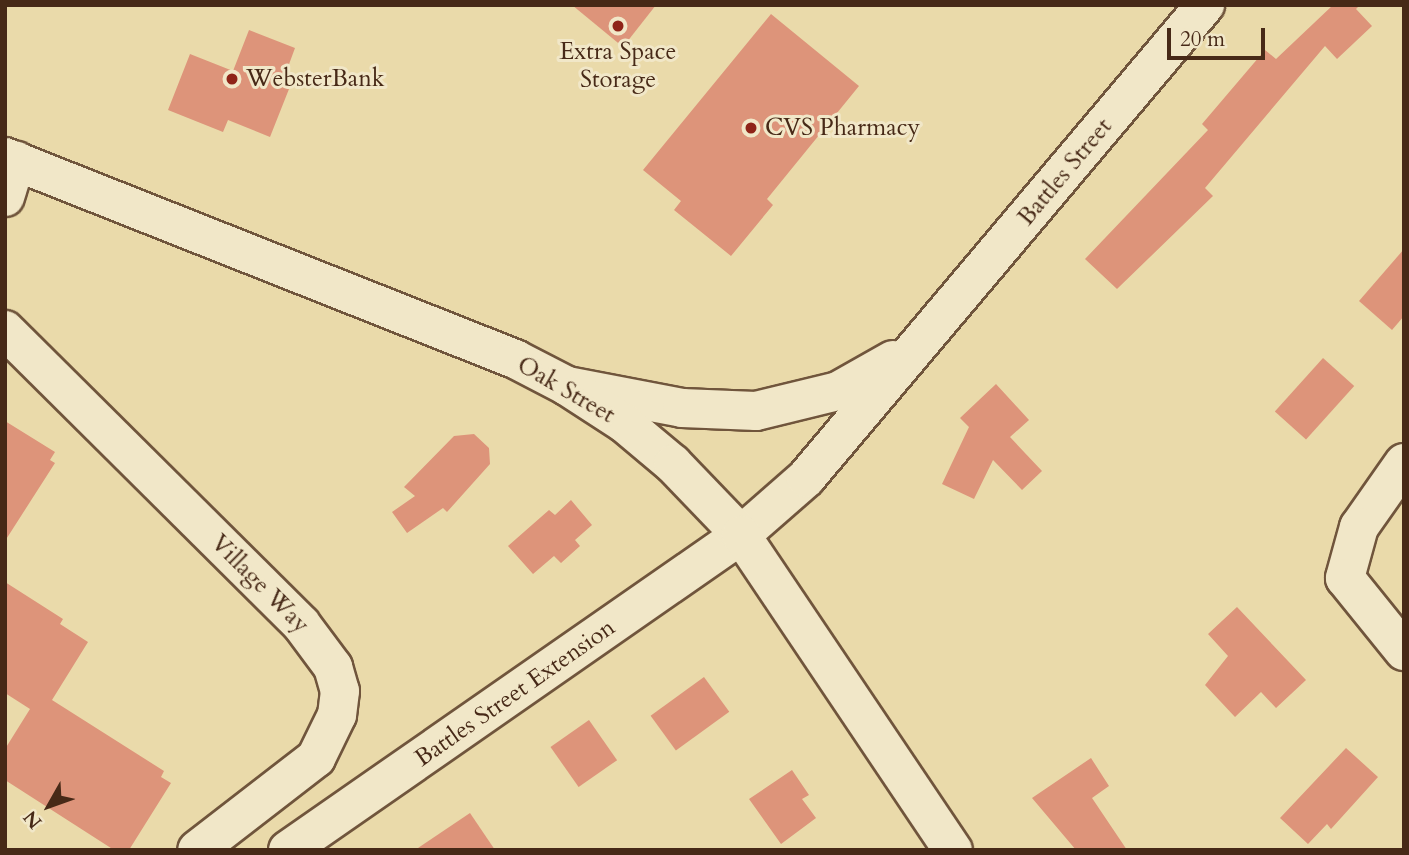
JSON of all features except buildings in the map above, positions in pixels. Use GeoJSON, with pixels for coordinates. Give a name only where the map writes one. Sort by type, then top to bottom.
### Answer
{"type":"FeatureCollection","features":[{"type":"Feature","properties":{"kind":"street","name":"Battles Street"},"geometry":{"type":"LineString","coordinates":[[741,536],[806,478],[1205,5]]}},
{"type":"Feature","properties":{"kind":"street","name":"Oak Street"},"geometry":{"type":"LineString","coordinates":[[9,172],[483,346],[567,386],[673,464],[741,536],[942,846]]}},
{"type":"Feature","properties":{"kind":"street","name":"Village Way"},"geometry":{"type":"LineString","coordinates":[[5,330],[300,624],[333,667],[340,691],[337,715],[316,758],[197,850]]}},
{"type":"Feature","properties":{"kind":"street","name":"Battles Street"},"geometry":{"type":"LineString","coordinates":[[567,386],[682,408],[756,411],[838,391],[923,338]]}},
{"type":"Feature","properties":{"kind":"street"},"geometry":{"type":"LineString","coordinates":[[1404,463],[1359,527],[1345,578],[1404,651]]}},
{"type":"Feature","properties":{"kind":"street","name":"Battles Street Extension"},"geometry":{"type":"LineString","coordinates":[[288,850],[741,536]]}},
{"type":"Feature","properties":{"kind":"place","name":"Extra Space Storage"},"geometry":{"type":"Point","coordinates":[618,26]}},
{"type":"Feature","properties":{"kind":"place","name":"WebsterBank"},"geometry":{"type":"Point","coordinates":[232,79]}},
{"type":"Feature","properties":{"kind":"place","name":"CVS Pharmacy"},"geometry":{"type":"Point","coordinates":[751,128]}}]}
